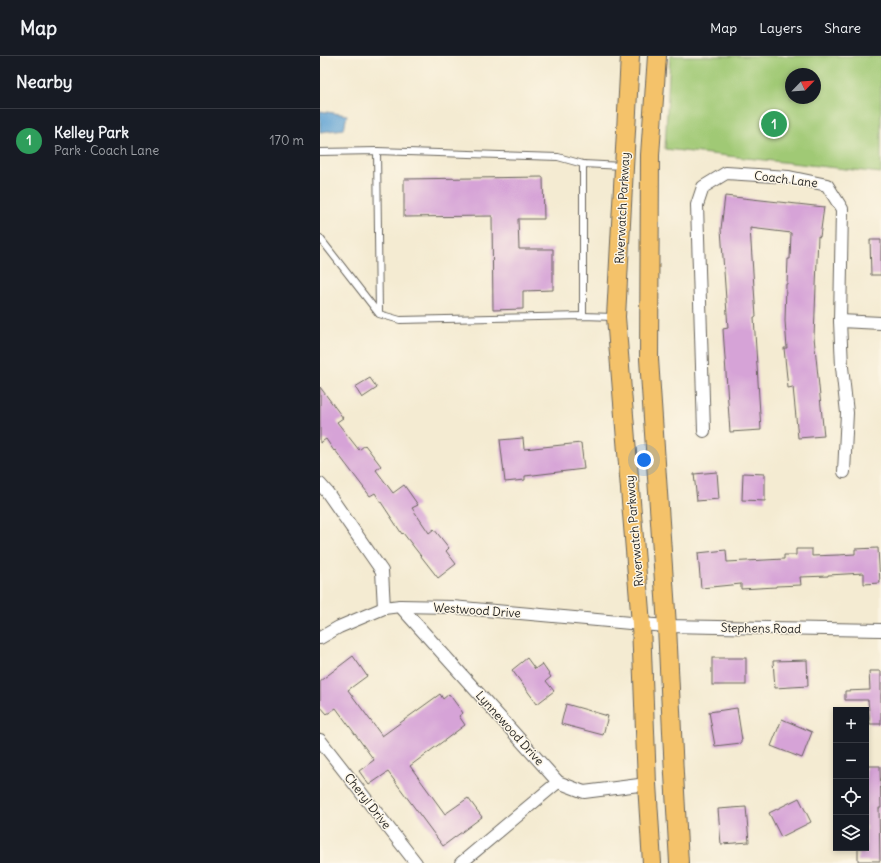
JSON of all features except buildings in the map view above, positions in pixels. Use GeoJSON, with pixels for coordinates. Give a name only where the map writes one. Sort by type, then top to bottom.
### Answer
{"type":"FeatureCollection","features":[{"type":"Feature","properties":{"kind":"main road","name":"Riverwatch Parkway"},"geometry":{"type":"LineString","coordinates":[[630,56],[616,317],[641,624],[647,784],[652,863]]}},
{"type":"Feature","properties":{"kind":"main road","name":"Riverwatch Parkway"},"geometry":{"type":"LineString","coordinates":[[657,56],[650,155],[649,359],[667,626],[679,863]]}},
{"type":"Feature","properties":{"kind":"street","name":"Coach Lane"},"geometry":{"type":"LineString","coordinates":[[704,431],[697,206],[703,187],[726,173],[789,177],[828,185],[842,209],[840,320],[842,367],[847,413],[844,472]]}},
{"type":"Feature","properties":{"kind":"street"},"geometry":{"type":"LineString","coordinates":[[840,320],[881,323]]}},
{"type":"Feature","properties":{"kind":"street"},"geometry":{"type":"LineString","coordinates":[[320,484],[382,571],[384,608]]}},
{"type":"Feature","properties":{"kind":"street","name":"Westwood Drive"},"geometry":{"type":"LineString","coordinates":[[320,638],[339,627],[384,608],[400,606],[452,606],[641,624]]}},
{"type":"Feature","properties":{"kind":"street","name":"Lynnewood Drive"},"geometry":{"type":"LineString","coordinates":[[400,606],[558,782],[584,792],[647,784]]}},
{"type":"Feature","properties":{"kind":"street","name":"Stephens Road"},"geometry":{"type":"LineString","coordinates":[[641,624],[667,626],[881,630]]}},
{"type":"Feature","properties":{"kind":"street","name":"Cheryl Drive"},"geometry":{"type":"LineString","coordinates":[[320,740],[416,863]]}},
{"type":"Feature","properties":{"kind":"street"},"geometry":{"type":"LineString","coordinates":[[461,863],[558,782]]}},
{"type":"Feature","properties":{"kind":"lane"},"geometry":{"type":"LineString","coordinates":[[320,152],[377,151],[558,157],[582,164],[624,166]]}},
{"type":"Feature","properties":{"kind":"lane"},"geometry":{"type":"LineString","coordinates":[[377,151],[378,314]]}},
{"type":"Feature","properties":{"kind":"lane"},"geometry":{"type":"LineString","coordinates":[[582,164],[583,316]]}},
{"type":"Feature","properties":{"kind":"lane"},"geometry":{"type":"LineString","coordinates":[[320,238],[378,314],[400,320],[583,316],[616,317]]}},
{"type":"Feature","properties":{"kind":"green space"},"geometry":{"type":"Polygon","coordinates":[[[670,56],[881,56],[881,173],[665,149],[670,56]]]}},
{"type":"Feature","properties":{"kind":"water"},"geometry":{"type":"Polygon","coordinates":[[[320,111],[347,115],[344,129],[320,132],[320,111]]]}},
{"type":"Feature","properties":{"kind":"place","name":"Kelley Park"},"geometry":{"type":"Point","coordinates":[774,124]}}]}
